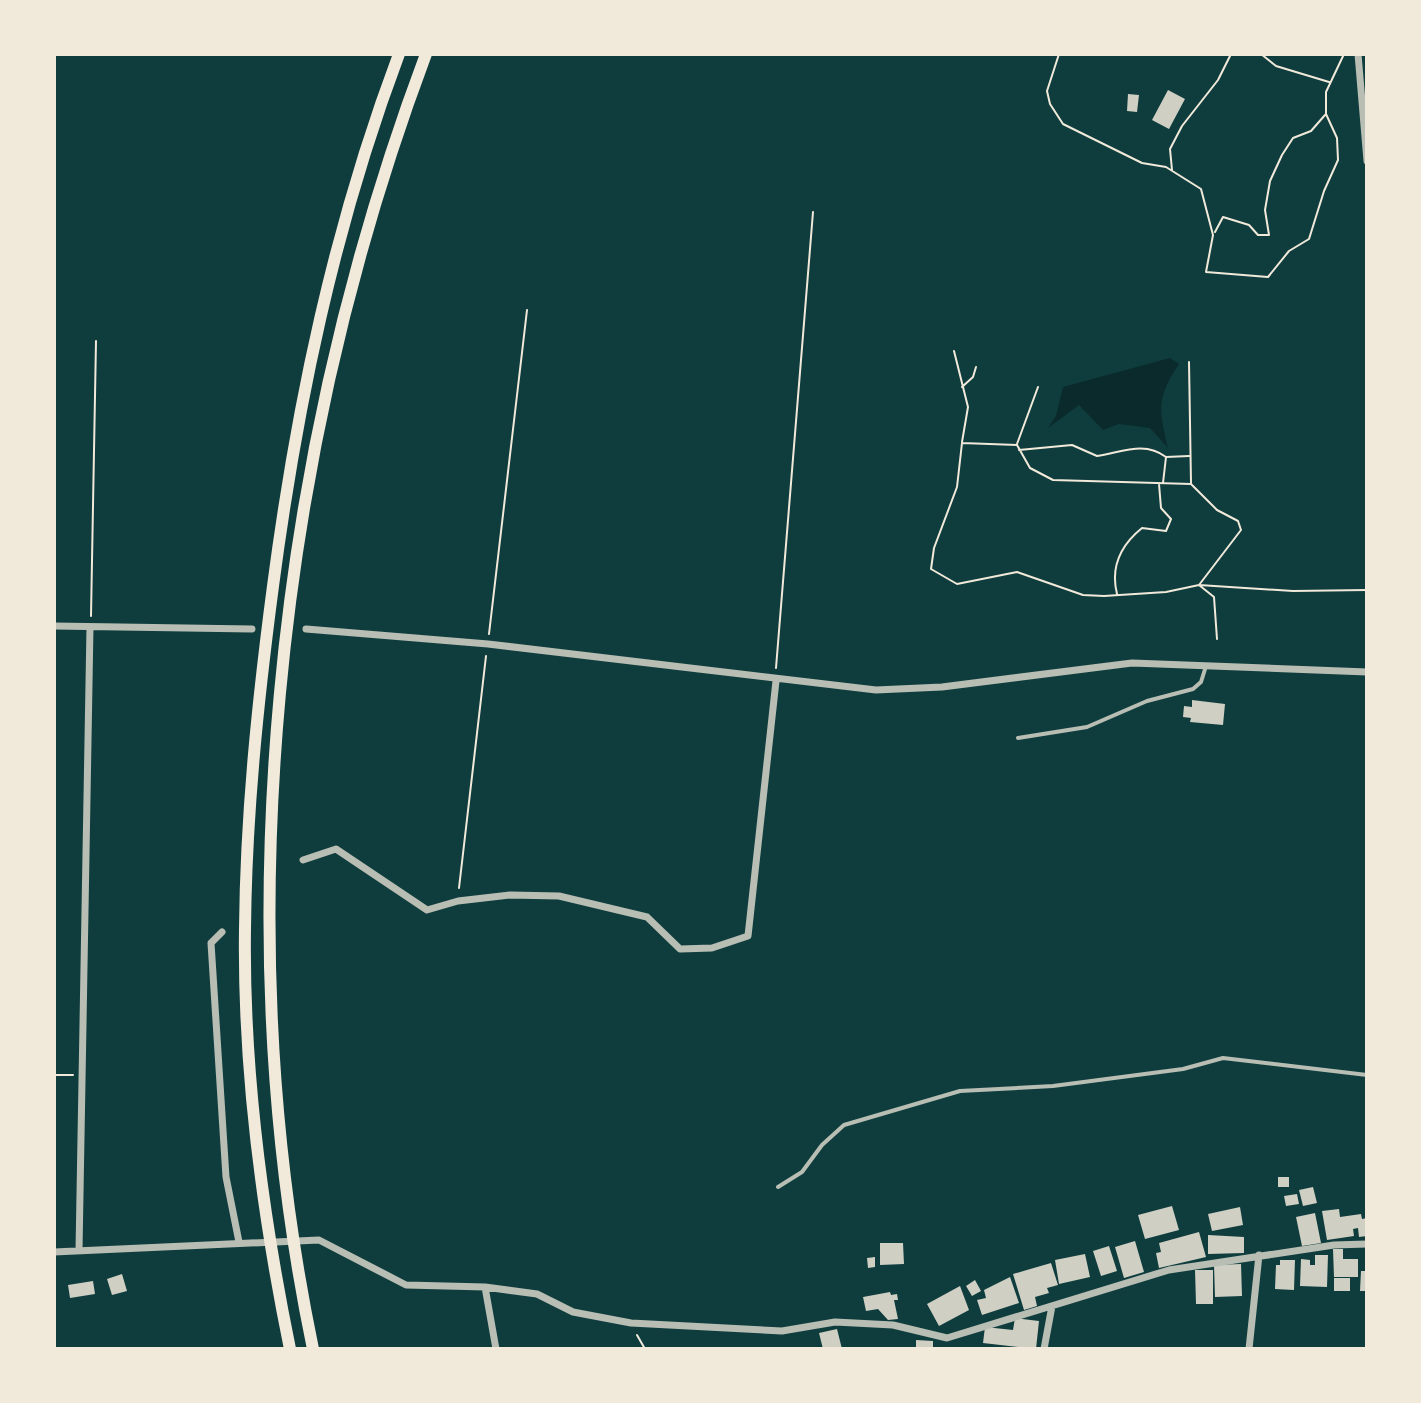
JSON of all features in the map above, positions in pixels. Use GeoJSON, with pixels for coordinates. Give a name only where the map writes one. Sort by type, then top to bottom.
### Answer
{"type":"FeatureCollection","features":[{"type":"Feature","properties":{"kind":"highway"},"geometry":{"type":"LineString","coordinates":[[290,1349],[254,1127],[245,929],[252,779],[263,663],[295,429],[317,320],[351,192],[399,54]]}},
{"type":"Feature","properties":{"kind":"highway"},"geometry":{"type":"LineString","coordinates":[[313,1349],[289,1194],[275,1058],[270,925],[283,665],[318,434],[342,327],[376,201],[426,54]]}},
{"type":"Feature","properties":{"kind":"street"},"geometry":{"type":"LineString","coordinates":[[1358,54],[1367,161]]}},
{"type":"Feature","properties":{"kind":"street"},"geometry":{"type":"LineString","coordinates":[[54,626],[252,629]]}},
{"type":"Feature","properties":{"kind":"street"},"geometry":{"type":"LineString","coordinates":[[79,1251],[90,627]]}},
{"type":"Feature","properties":{"kind":"street"},"geometry":{"type":"LineString","coordinates":[[306,629],[488,644],[776,681],[876,690],[942,687],[1132,663],[1367,672]]}},
{"type":"Feature","properties":{"kind":"street"},"geometry":{"type":"LineString","coordinates":[[303,860],[336,849],[427,910],[458,901],[510,895],[559,896],[647,917],[680,949],[712,948],[748,936],[776,681]]}},
{"type":"Feature","properties":{"kind":"street"},"geometry":{"type":"LineString","coordinates":[[222,932],[211,943],[226,1177],[239,1242]]}},
{"type":"Feature","properties":{"kind":"street"},"geometry":{"type":"LineString","coordinates":[[54,1252],[319,1240],[406,1285],[485,1287],[537,1294],[573,1312],[631,1323],[782,1331],[835,1322],[893,1325],[947,1338],[1169,1270],[1259,1255],[1367,1244]]}},
{"type":"Feature","properties":{"kind":"street"},"geometry":{"type":"LineString","coordinates":[[1249,1349],[1259,1255]]}},
{"type":"Feature","properties":{"kind":"street"},"geometry":{"type":"LineString","coordinates":[[485,1287],[496,1349]]}},
{"type":"Feature","properties":{"kind":"street"},"geometry":{"type":"LineString","coordinates":[[1044,1349],[1052,1306]]}},
{"type":"Feature","properties":{"kind":"lane"},"geometry":{"type":"LineString","coordinates":[[1018,738],[1087,727],[1147,701],[1193,689],[1201,682],[1206,666]]}},
{"type":"Feature","properties":{"kind":"lane"},"geometry":{"type":"LineString","coordinates":[[778,1187],[802,1172],[822,1145],[844,1125],[960,1091],[1053,1086],[1183,1069],[1223,1058],[1367,1075]]}},
{"type":"Feature","properties":{"kind":"path"},"geometry":{"type":"LineString","coordinates":[[1059,54],[1047,91],[1050,104],[1063,124],[1142,163],[1172,170],[1201,189],[1213,235]]}},
{"type":"Feature","properties":{"kind":"path"},"geometry":{"type":"LineString","coordinates":[[1172,170],[1170,149],[1182,126],[1218,80],[1231,54]]}},
{"type":"Feature","properties":{"kind":"path"},"geometry":{"type":"LineString","coordinates":[[1261,54],[1276,66],[1330,83]]}},
{"type":"Feature","properties":{"kind":"path"},"geometry":{"type":"LineString","coordinates":[[1326,114],[1311,131],[1293,138],[1282,155],[1270,181],[1265,210],[1269,235],[1258,235],[1249,225],[1223,217],[1213,235],[1206,272],[1268,277],[1289,251],[1309,239],[1324,191],[1338,160],[1337,138],[1326,114],[1326,92],[1344,54]]}},
{"type":"Feature","properties":{"kind":"path"},"geometry":{"type":"LineString","coordinates":[[776,681],[813,212]]}},
{"type":"Feature","properties":{"kind":"path"},"geometry":{"type":"LineString","coordinates":[[458,901],[527,310]]}},
{"type":"Feature","properties":{"kind":"path"},"geometry":{"type":"LineString","coordinates":[[90,627],[96,341]]}},
{"type":"Feature","properties":{"kind":"path"},"geometry":{"type":"LineString","coordinates":[[954,351],[968,407],[957,487],[934,548],[931,569],[957,584],[1017,572],[1083,595],[1166,592],[1199,585],[1293,591],[1367,590]]}},
{"type":"Feature","properties":{"kind":"path"},"geometry":{"type":"LineString","coordinates":[[1189,362],[1191,484]]}},
{"type":"Feature","properties":{"kind":"path"},"geometry":{"type":"LineString","coordinates":[[961,388],[973,377],[976,367]]}},
{"type":"Feature","properties":{"kind":"path"},"geometry":{"type":"LineString","coordinates":[[1038,387],[1017,445],[1030,468],[1053,480],[1191,484],[1217,510],[1238,521],[1241,530],[1199,585]]}},
{"type":"Feature","properties":{"kind":"path"},"geometry":{"type":"LineString","coordinates":[[962,443],[1017,445]]}},
{"type":"Feature","properties":{"kind":"path"},"geometry":{"type":"LineString","coordinates":[[1019,450],[1072,445],[1097,456],[1125,447],[1159,452],[1166,457],[1191,456]]}},
{"type":"Feature","properties":{"kind":"path"},"geometry":{"type":"LineString","coordinates":[[1118,595],[1116,565],[1124,543],[1142,528],[1166,531],[1171,519],[1161,508],[1161,482],[1166,457]]}},
{"type":"Feature","properties":{"kind":"path"},"geometry":{"type":"LineString","coordinates":[[1199,585],[1214,597],[1217,639]]}},
{"type":"Feature","properties":{"kind":"path"},"geometry":{"type":"LineString","coordinates":[[54,1075],[84,1075]]}},
{"type":"Feature","properties":{"kind":"path"},"geometry":{"type":"LineString","coordinates":[[631,1323],[645,1349]]}},
{"type":"Feature","properties":{"kind":"water"},"geometry":{"type":"Polygon","coordinates":[[[1170,358],[1179,364],[1163,396],[1161,414],[1168,448],[1150,428],[1119,424],[1103,430],[1079,405],[1048,428],[1056,416],[1063,387],[1170,358]]]}},
{"type":"Feature","properties":{"kind":"building"},"geometry":{"type":"Polygon","coordinates":[[[1168,90],[1185,99],[1169,129],[1152,120],[1168,90]]]}},
{"type":"Feature","properties":{"kind":"building"},"geometry":{"type":"Polygon","coordinates":[[[1128,94],[1139,95],[1137,112],[1127,111],[1128,94]]]}},
{"type":"Feature","properties":{"kind":"building"},"geometry":{"type":"Polygon","coordinates":[[[1192,700],[1225,704],[1223,725],[1190,722],[1191,718],[1183,717],[1184,706],[1192,707],[1192,700]]]}},
{"type":"Feature","properties":{"kind":"building"},"geometry":{"type":"Polygon","coordinates":[[[1278,1177],[1289,1177],[1289,1187],[1278,1187],[1278,1177]]]}},
{"type":"Feature","properties":{"kind":"building"},"geometry":{"type":"Polygon","coordinates":[[[1313,1187],[1317,1203],[1303,1206],[1299,1190],[1313,1187]]]}},
{"type":"Feature","properties":{"kind":"building"},"geometry":{"type":"Polygon","coordinates":[[[1297,1194],[1299,1204],[1286,1206],[1284,1196],[1297,1194]]]}},
{"type":"Feature","properties":{"kind":"building"},"geometry":{"type":"Polygon","coordinates":[[[1172,1206],[1179,1230],[1145,1239],[1138,1215],[1172,1206]]]}},
{"type":"Feature","properties":{"kind":"building"},"geometry":{"type":"Polygon","coordinates":[[[1240,1207],[1243,1225],[1212,1231],[1208,1214],[1240,1207]]]}},
{"type":"Feature","properties":{"kind":"building"},"geometry":{"type":"Polygon","coordinates":[[[1339,1209],[1340,1217],[1361,1214],[1362,1219],[1367,1218],[1367,1236],[1359,1237],[1358,1228],[1353,1229],[1354,1236],[1327,1240],[1322,1211],[1339,1209]]]}},
{"type":"Feature","properties":{"kind":"building"},"geometry":{"type":"Polygon","coordinates":[[[1315,1213],[1321,1243],[1302,1246],[1296,1217],[1315,1213]]]}},
{"type":"Feature","properties":{"kind":"building"},"geometry":{"type":"Polygon","coordinates":[[[1199,1232],[1206,1257],[1159,1268],[1156,1253],[1161,1252],[1159,1243],[1199,1232]]]}},
{"type":"Feature","properties":{"kind":"building"},"geometry":{"type":"Polygon","coordinates":[[[1208,1235],[1244,1237],[1244,1253],[1208,1254],[1208,1235]]]}},
{"type":"Feature","properties":{"kind":"building"},"geometry":{"type":"Polygon","coordinates":[[[1135,1241],[1144,1272],[1124,1278],[1115,1247],[1135,1241]]]}},
{"type":"Feature","properties":{"kind":"building"},"geometry":{"type":"Polygon","coordinates":[[[880,1243],[903,1243],[904,1264],[880,1265],[880,1243]]]}},
{"type":"Feature","properties":{"kind":"building"},"geometry":{"type":"Polygon","coordinates":[[[1109,1246],[1117,1271],[1101,1276],[1093,1251],[1109,1246]]]}},
{"type":"Feature","properties":{"kind":"building"},"geometry":{"type":"Polygon","coordinates":[[[1333,1249],[1343,1249],[1343,1259],[1358,1259],[1358,1277],[1334,1277],[1333,1249]]]}},
{"type":"Feature","properties":{"kind":"building"},"geometry":{"type":"Polygon","coordinates":[[[1085,1254],[1090,1277],[1059,1284],[1055,1260],[1085,1254]]]}},
{"type":"Feature","properties":{"kind":"building"},"geometry":{"type":"Polygon","coordinates":[[[1315,1255],[1328,1255],[1327,1287],[1300,1286],[1301,1259],[1310,1260],[1310,1265],[1315,1265],[1315,1255]]]}},
{"type":"Feature","properties":{"kind":"building"},"geometry":{"type":"Polygon","coordinates":[[[875,1257],[875,1267],[868,1268],[867,1258],[875,1257]]]}},
{"type":"Feature","properties":{"kind":"building"},"geometry":{"type":"Polygon","coordinates":[[[1280,1260],[1295,1260],[1294,1290],[1275,1289],[1276,1265],[1280,1265],[1280,1260]]]}},
{"type":"Feature","properties":{"kind":"building"},"geometry":{"type":"Polygon","coordinates":[[[1051,1263],[1058,1285],[1047,1288],[1049,1293],[1035,1297],[1037,1306],[1024,1310],[1013,1274],[1051,1263]]]}},
{"type":"Feature","properties":{"kind":"building"},"geometry":{"type":"Polygon","coordinates":[[[1241,1264],[1242,1296],[1215,1297],[1214,1265],[1241,1264]]]}},
{"type":"Feature","properties":{"kind":"building"},"geometry":{"type":"Polygon","coordinates":[[[1195,1270],[1213,1270],[1213,1304],[1196,1304],[1195,1270]]]}},
{"type":"Feature","properties":{"kind":"building"},"geometry":{"type":"Polygon","coordinates":[[[1361,1271],[1367,1271],[1367,1291],[1360,1291],[1361,1271]]]}},
{"type":"Feature","properties":{"kind":"building"},"geometry":{"type":"Polygon","coordinates":[[[122,1274],[127,1291],[112,1295],[107,1279],[122,1274]]]}},
{"type":"Feature","properties":{"kind":"building"},"geometry":{"type":"Polygon","coordinates":[[[1010,1277],[1019,1303],[982,1315],[977,1300],[986,1298],[984,1290],[1010,1277]]]}},
{"type":"Feature","properties":{"kind":"building"},"geometry":{"type":"Polygon","coordinates":[[[1334,1278],[1350,1278],[1350,1291],[1334,1291],[1334,1278]]]}},
{"type":"Feature","properties":{"kind":"building"},"geometry":{"type":"Polygon","coordinates":[[[975,1280],[981,1291],[972,1296],[966,1286],[975,1280]]]}},
{"type":"Feature","properties":{"kind":"building"},"geometry":{"type":"Polygon","coordinates":[[[93,1281],[95,1294],[70,1298],[68,1285],[93,1281]]]}},
{"type":"Feature","properties":{"kind":"building"},"geometry":{"type":"Polygon","coordinates":[[[960,1286],[969,1310],[939,1326],[927,1304],[960,1286]]]}},
{"type":"Feature","properties":{"kind":"building"},"geometry":{"type":"Polygon","coordinates":[[[890,1292],[891,1295],[897,1294],[898,1300],[894,1300],[898,1319],[888,1320],[878,1309],[866,1311],[863,1297],[890,1292]]]}},
{"type":"Feature","properties":{"kind":"building"},"geometry":{"type":"Polygon","coordinates":[[[1015,1318],[1039,1321],[1036,1349],[983,1343],[985,1327],[1013,1330],[1015,1318]]]}},
{"type":"Feature","properties":{"kind":"building"},"geometry":{"type":"Polygon","coordinates":[[[837,1329],[842,1349],[823,1349],[819,1333],[837,1329]]]}},
{"type":"Feature","properties":{"kind":"building"},"geometry":{"type":"Polygon","coordinates":[[[916,1340],[933,1341],[933,1349],[916,1349],[916,1340]]]}}]}
